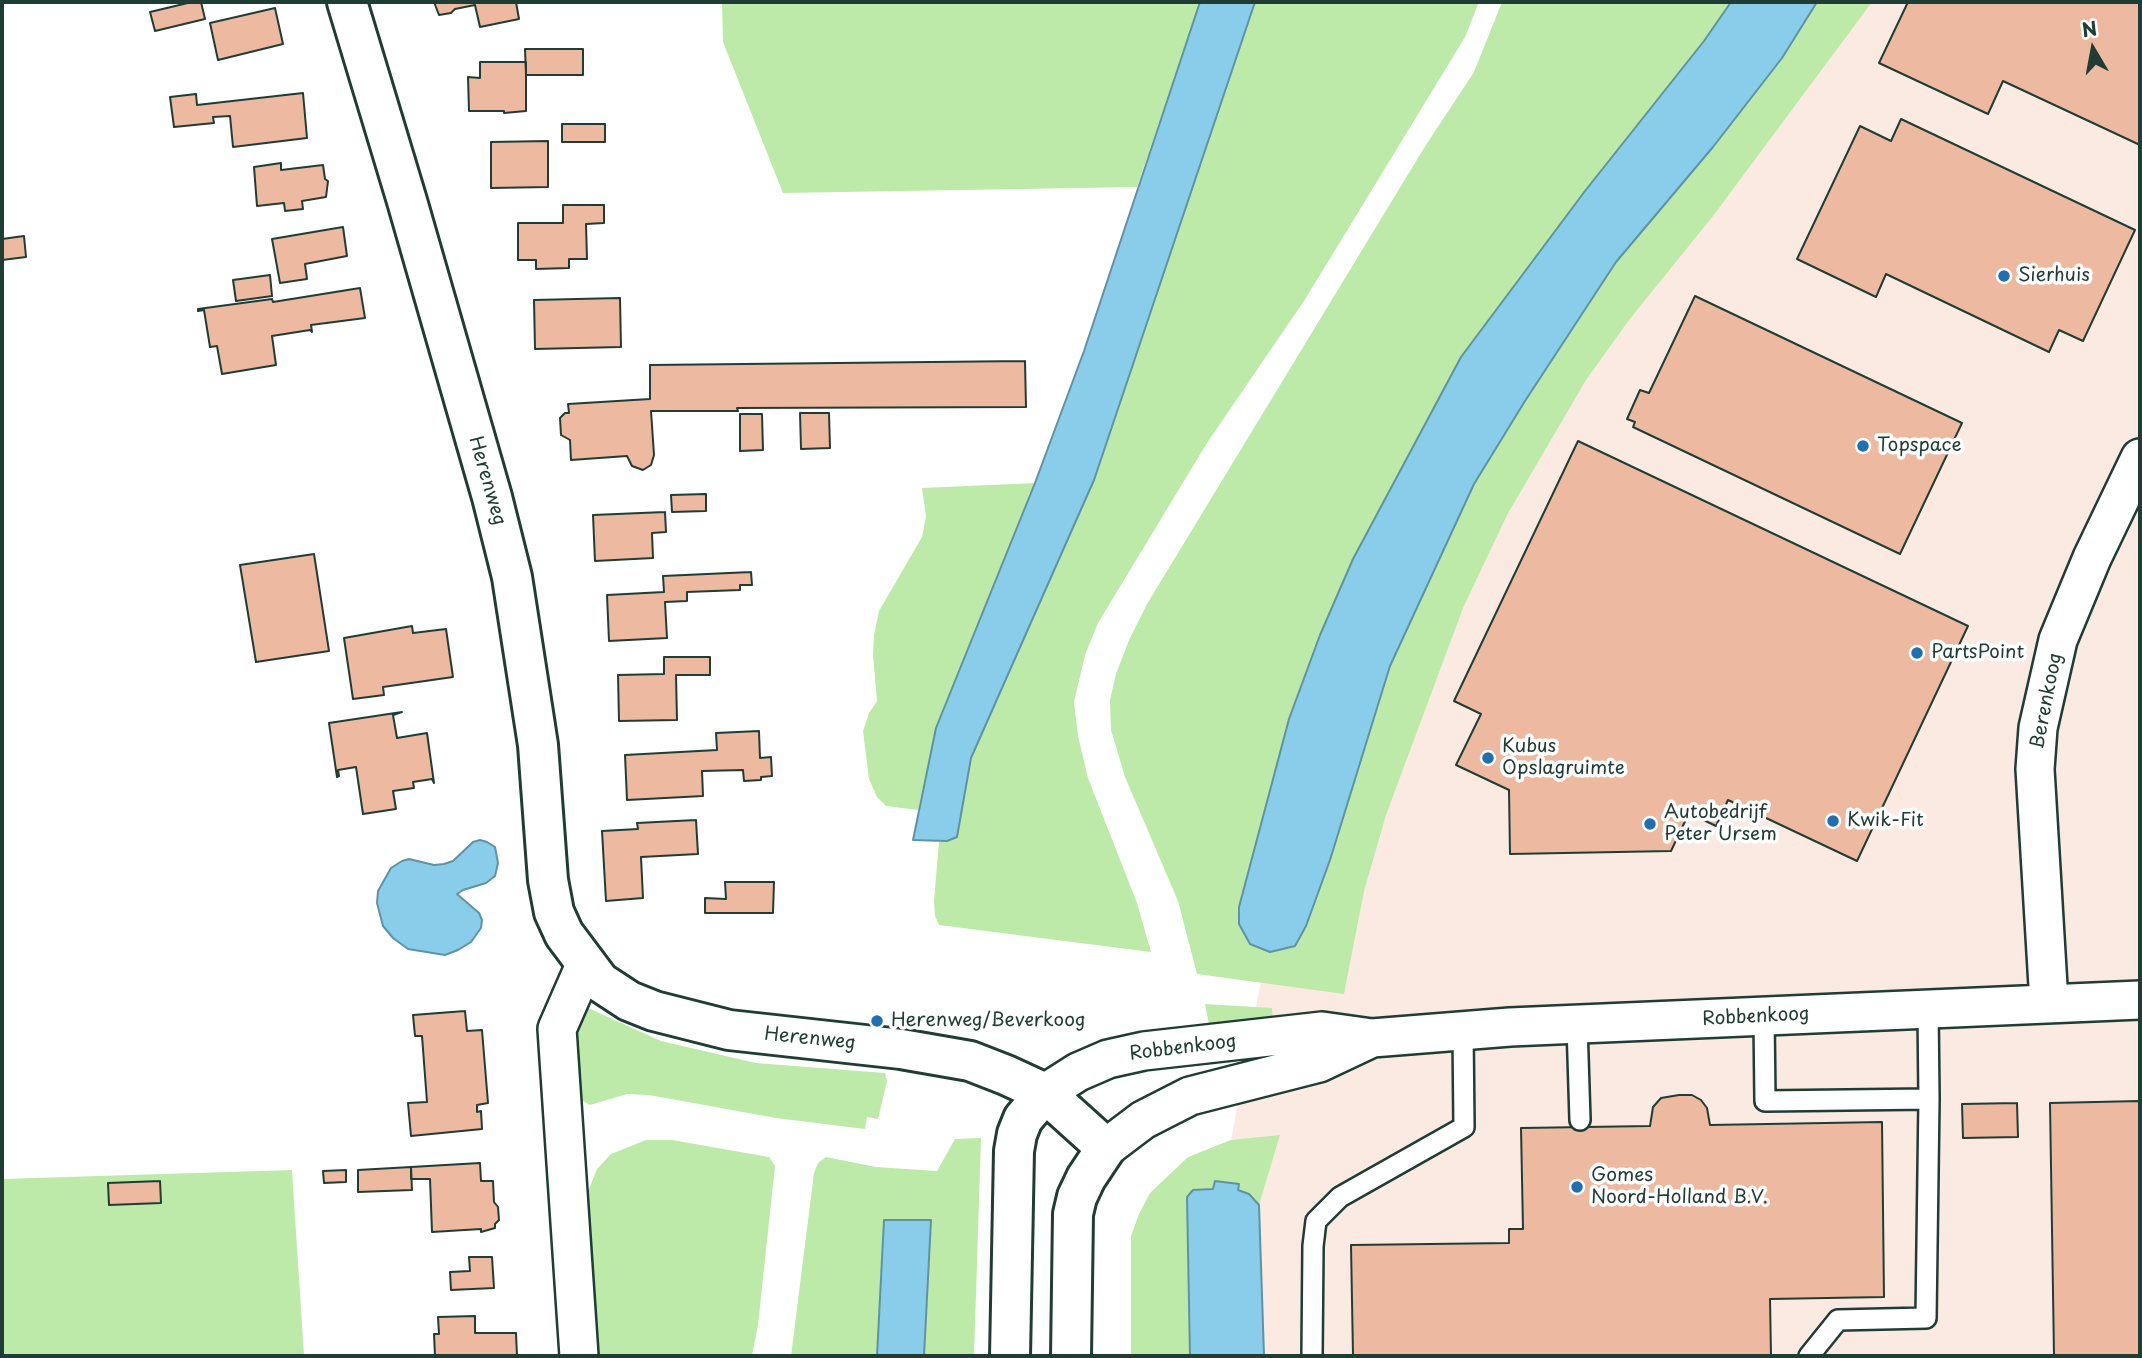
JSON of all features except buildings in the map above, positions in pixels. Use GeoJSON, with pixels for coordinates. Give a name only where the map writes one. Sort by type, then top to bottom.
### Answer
{"type":"FeatureCollection","features":[{"type":"Feature","properties":{"kind":"street","name":"Herenweg"},"geometry":{"type":"LineString","coordinates":[[347,2],[498,518],[516,598],[538,745],[551,897],[554,912],[564,934],[600,982],[622,998],[654,1011],[729,1030],[901,1049],[971,1061],[1045,1093],[1106,1148]]}},
{"type":"Feature","properties":{"kind":"street","name":"Berenkoog"},"geometry":{"type":"LineString","coordinates":[[2049,1003],[2035,769],[2038,728],[2058,640],[2092,558],[2140,458]]}},
{"type":"Feature","properties":{"kind":"street"},"geometry":{"type":"LineString","coordinates":[[579,1356],[557,1030],[585,965]]}},
{"type":"Feature","properties":{"kind":"street","name":"Robbenkoog"},"geometry":{"type":"LineString","coordinates":[[1045,1093],[1078,1072],[1108,1059],[1144,1051],[1322,1031],[1372,1038],[1577,1024],[2140,1000]]}},
{"type":"Feature","properties":{"kind":"street","name":"Robbenkoog"},"geometry":{"type":"LineString","coordinates":[[1106,1148],[1143,1120],[1190,1096],[1319,1063],[1372,1038]]}},
{"type":"Feature","properties":{"kind":"street"},"geometry":{"type":"LineString","coordinates":[[1010,1356],[1014,1151],[1023,1119],[1045,1093]]}},
{"type":"Feature","properties":{"kind":"street"},"geometry":{"type":"LineString","coordinates":[[1071,1356],[1073,1214],[1086,1178],[1106,1148]]}},
{"type":"Feature","properties":{"kind":"lane"},"geometry":{"type":"LineString","coordinates":[[1809,1356],[1838,1320],[1926,1318],[1928,1009]]}},
{"type":"Feature","properties":{"kind":"lane"},"geometry":{"type":"LineString","coordinates":[[1764,1017],[1765,1101],[1928,1099]]}},
{"type":"Feature","properties":{"kind":"lane"},"geometry":{"type":"LineString","coordinates":[[1577,1024],[1580,1120]]}},
{"type":"Feature","properties":{"kind":"lane"},"geometry":{"type":"LineString","coordinates":[[1312,1356],[1313,1246],[1317,1221],[1339,1197],[1464,1127],[1463,1031]]}},
{"type":"Feature","properties":{"kind":"shaded area"},"geometry":{"type":"Polygon","coordinates":[[[1760,2],[2140,2],[2140,1356],[1220,1356],[1217,1215],[1270,933],[1760,2]]]}},
{"type":"Feature","properties":{"kind":"green space"},"geometry":{"type":"Polygon","coordinates":[[[722,2],[1200,2],[1137,187],[783,193],[723,42],[722,2]]]}},
{"type":"Feature","properties":{"kind":"green space"},"geometry":{"type":"Polygon","coordinates":[[[1255,2],[1479,2],[1465,37],[1304,301],[1207,443],[1098,623],[1085,655],[1074,702],[1078,736],[1088,778],[1137,903],[1151,952],[939,925],[934,901],[939,842],[957,837],[971,758],[1094,480],[1255,2]]]}},
{"type":"Feature","properties":{"kind":"green space"},"geometry":{"type":"Polygon","coordinates":[[[1502,2],[1731,2],[1704,41],[1461,357],[1353,559],[1320,635],[1289,719],[1270,952],[1295,946],[1306,926],[1330,860],[1390,666],[1474,484],[1525,401],[1616,262],[1713,147],[1782,58],[1817,2],[1872,2],[1713,216],[1629,320],[1586,380],[1507,515],[1463,608],[1386,815],[1364,891],[1344,994],[1197,974],[1178,901],[1125,777],[1111,730],[1110,700],[1116,674],[1147,604],[1424,148],[1474,72],[1502,2]]]}},
{"type":"Feature","properties":{"kind":"green space"},"geometry":{"type":"Polygon","coordinates":[[[1035,483],[936,728],[918,810],[886,806],[877,797],[869,779],[863,731],[869,713],[877,701],[873,655],[879,611],[922,537],[926,516],[922,488],[1035,483]]]}},
{"type":"Feature","properties":{"kind":"green space"},"geometry":{"type":"Polygon","coordinates":[[[1205,1004],[1272,1008],[1273,1022],[1210,1030],[1205,1004]]]}},
{"type":"Feature","properties":{"kind":"green space"},"geometry":{"type":"Polygon","coordinates":[[[588,1008],[661,1041],[756,1063],[885,1073],[887,1081],[878,1119],[867,1117],[865,1129],[776,1118],[649,1095],[627,1094],[590,1105],[581,1100],[576,1031],[588,1008]]]}},
{"type":"Feature","properties":{"kind":"green space"},"geometry":{"type":"Polygon","coordinates":[[[1280,1135],[1259,1205],[1249,1194],[1238,1190],[1239,1184],[1225,1182],[1215,1181],[1213,1189],[1188,1197],[1190,1356],[1131,1356],[1131,1236],[1150,1193],[1188,1157],[1231,1140],[1280,1135]]]}},
{"type":"Feature","properties":{"kind":"green space"},"geometry":{"type":"Polygon","coordinates":[[[981,1138],[974,1356],[924,1356],[931,1220],[884,1220],[877,1356],[791,1356],[814,1173],[818,1163],[826,1157],[876,1167],[937,1171],[955,1139],[981,1138]]]}},
{"type":"Feature","properties":{"kind":"green space"},"geometry":{"type":"Polygon","coordinates":[[[646,1140],[672,1140],[769,1157],[775,1166],[758,1325],[752,1356],[595,1356],[583,1204],[597,1169],[611,1154],[646,1140]]]}},
{"type":"Feature","properties":{"kind":"green space"},"geometry":{"type":"Polygon","coordinates":[[[292,1170],[304,1356],[2,1356],[2,1179],[292,1170]]]}},
{"type":"Feature","properties":{"kind":"water"},"geometry":{"type":"Polygon","coordinates":[[[1200,2],[1255,2],[1094,480],[971,758],[957,837],[947,841],[913,840],[936,728],[1035,483],[1084,351],[1200,2]]]}},
{"type":"Feature","properties":{"kind":"water"},"geometry":{"type":"Polygon","coordinates":[[[1731,2],[1817,2],[1782,58],[1713,147],[1616,262],[1474,484],[1390,666],[1330,860],[1306,926],[1295,946],[1270,952],[1250,944],[1239,924],[1239,907],[1289,719],[1320,635],[1353,559],[1461,357],[1585,191],[1704,41],[1731,2]]]}},
{"type":"Feature","properties":{"kind":"water"},"geometry":{"type":"Polygon","coordinates":[[[480,840],[495,847],[498,863],[495,876],[486,883],[457,894],[479,913],[482,920],[481,928],[471,942],[445,955],[408,949],[393,938],[383,926],[377,903],[378,891],[391,868],[409,859],[434,865],[444,864],[453,861],[473,842],[480,840]]]}},
{"type":"Feature","properties":{"kind":"water"},"geometry":{"type":"Polygon","coordinates":[[[1215,1181],[1239,1184],[1238,1190],[1249,1194],[1259,1205],[1264,1356],[1190,1356],[1187,1197],[1193,1190],[1213,1189],[1215,1181]]]}},
{"type":"Feature","properties":{"kind":"water"},"geometry":{"type":"Polygon","coordinates":[[[884,1220],[931,1220],[924,1356],[877,1356],[884,1220]]]}},
{"type":"Feature","properties":{"kind":"place","name":"Sierhuis"},"geometry":{"type":"Point","coordinates":[2004,276]}},
{"type":"Feature","properties":{"kind":"place","name":"Topspace"},"geometry":{"type":"Point","coordinates":[1863,446]}},
{"type":"Feature","properties":{"kind":"place","name":"PartsPoint"},"geometry":{"type":"Point","coordinates":[1917,653]}},
{"type":"Feature","properties":{"kind":"place","name":"Kubus Opslagruimte"},"geometry":{"type":"Point","coordinates":[1488,758]}},
{"type":"Feature","properties":{"kind":"place","name":"Kwik-Fit"},"geometry":{"type":"Point","coordinates":[1833,821]}},
{"type":"Feature","properties":{"kind":"place","name":"Autobedrijf Peter Ursem"},"geometry":{"type":"Point","coordinates":[1650,824]}},
{"type":"Feature","properties":{"kind":"place","name":"Herenweg/Beverkoog"},"geometry":{"type":"Point","coordinates":[877,1021]}},
{"type":"Feature","properties":{"kind":"place","name":"Gomes Noord-Holland B.V."},"geometry":{"type":"Point","coordinates":[1577,1187]}}]}
